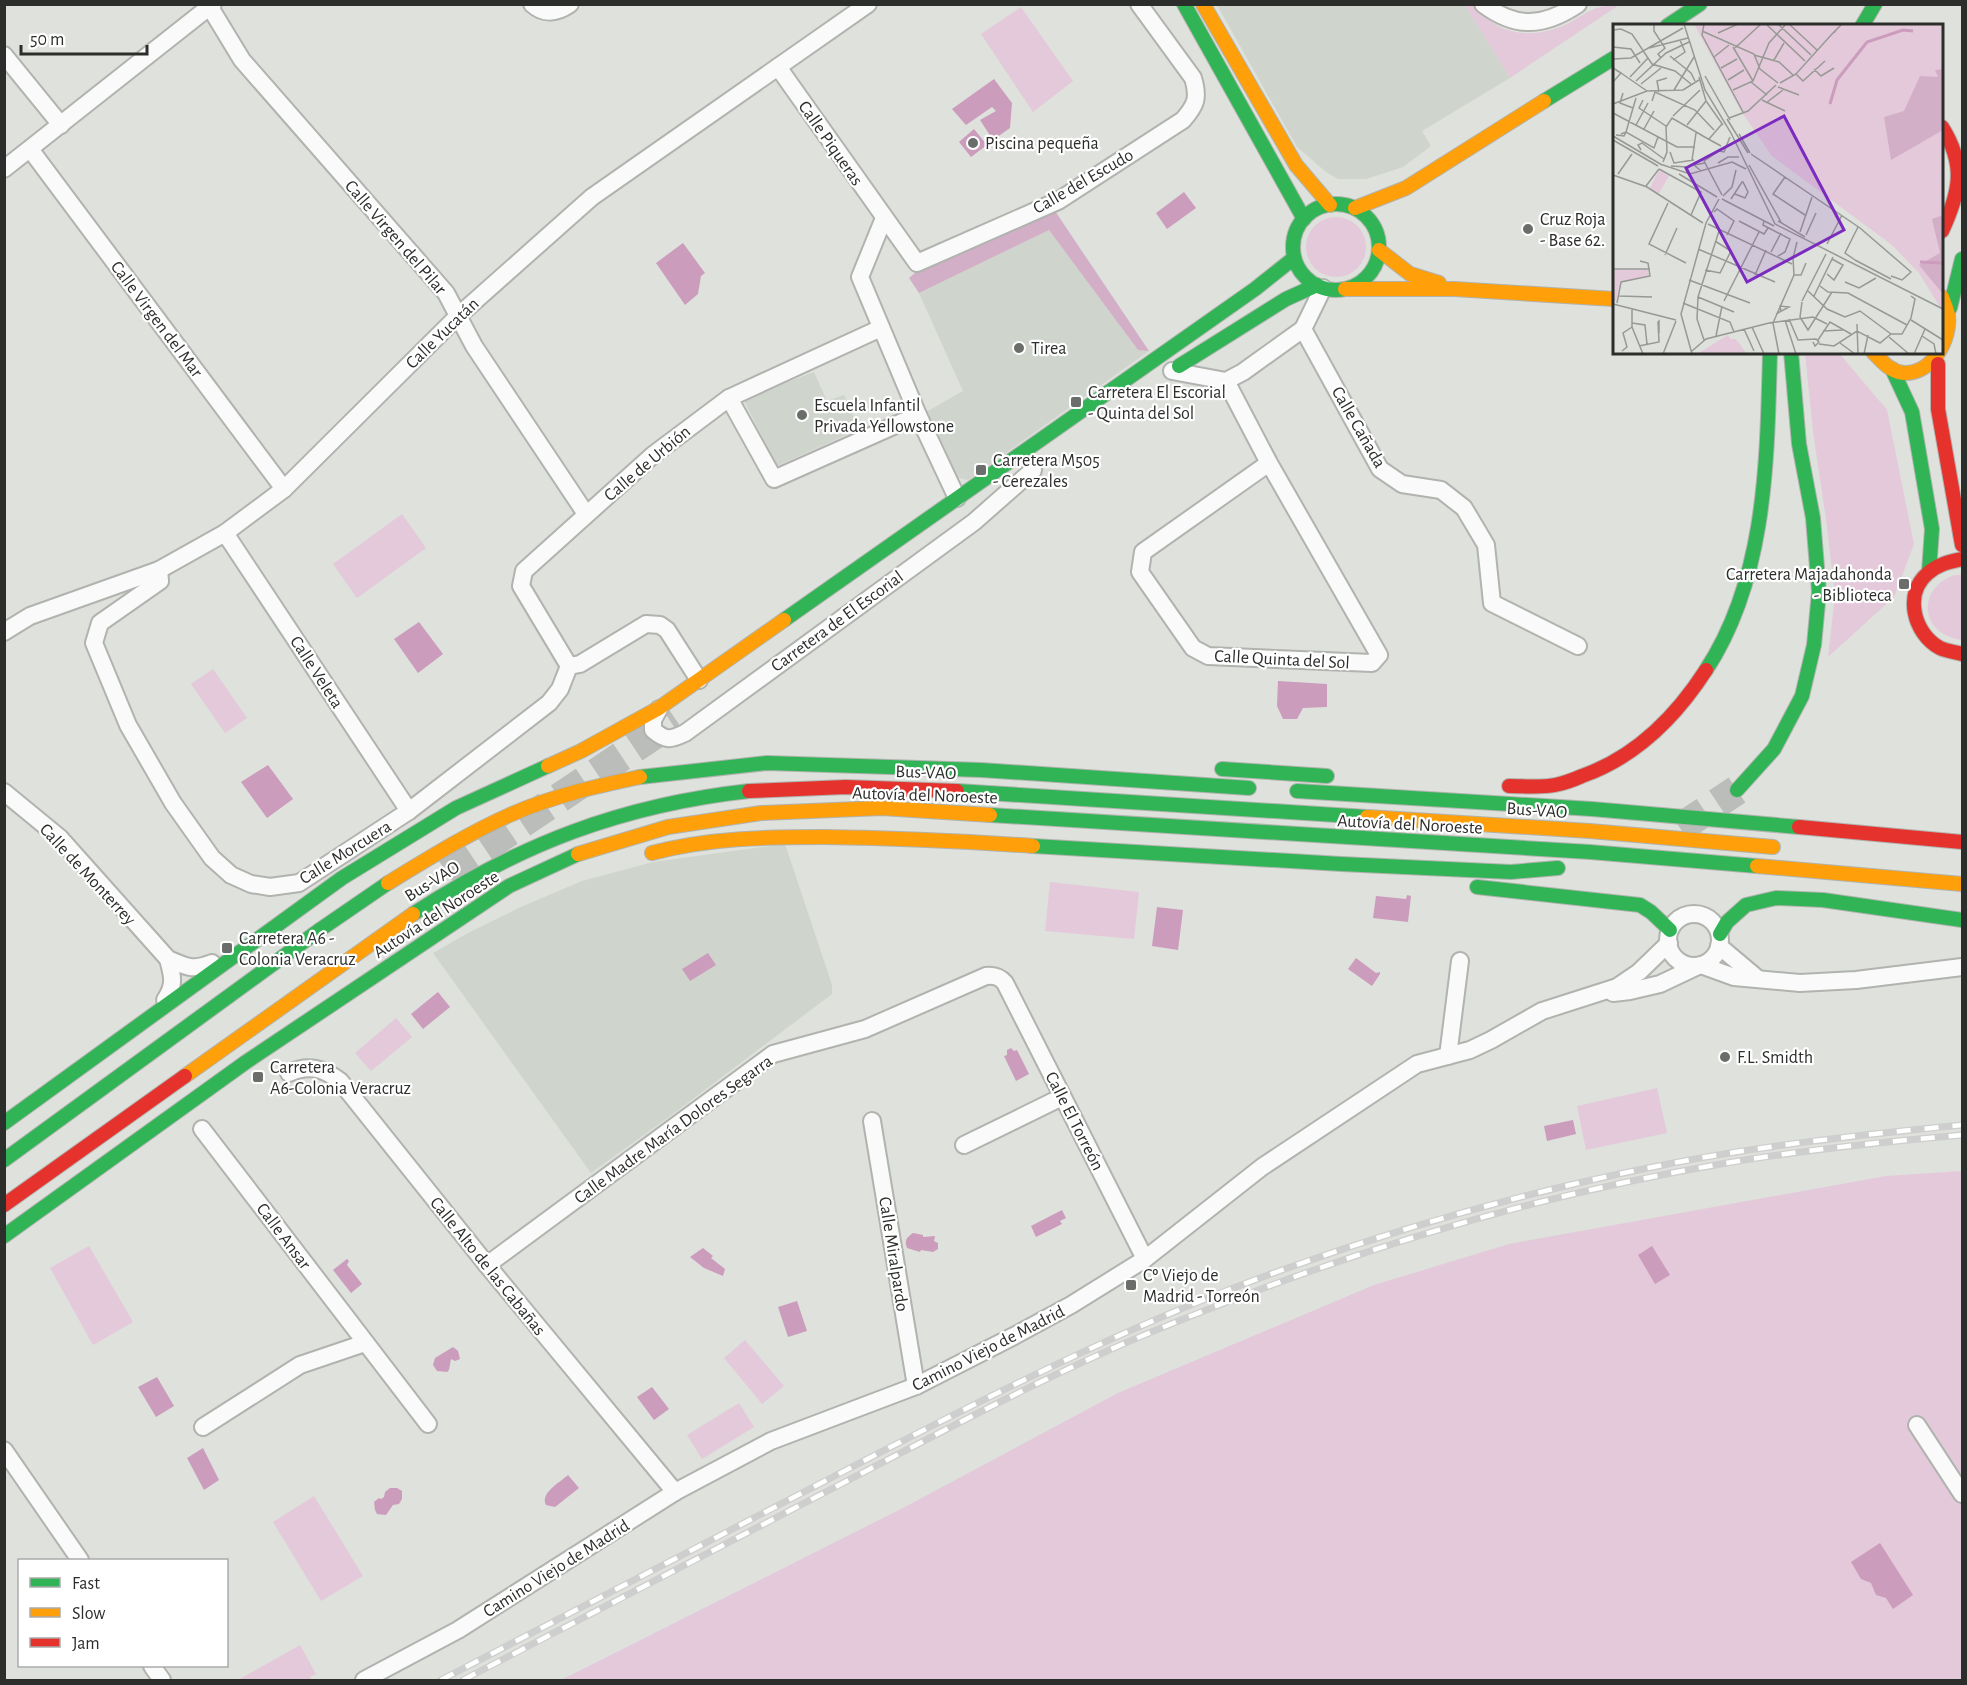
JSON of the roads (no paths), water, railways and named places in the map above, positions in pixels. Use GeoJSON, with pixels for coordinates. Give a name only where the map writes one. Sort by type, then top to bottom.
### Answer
{"type":"FeatureCollection","features":[{"type":"Feature","properties":{"kind":"main road"},"geometry":{"type":"LineString","coordinates":[[1184,4],[1304,219]]}},
{"type":"Feature","properties":{"kind":"main road"},"geometry":{"type":"LineString","coordinates":[[1203,4],[1296,165],[1330,205]]}},
{"type":"Feature","properties":{"kind":"main road"},"geometry":{"type":"LineString","coordinates":[[1670,24],[1700,4]]}},
{"type":"Feature","properties":{"kind":"main road"},"geometry":{"type":"LineString","coordinates":[[1863,24],[1875,4]]}},
{"type":"Feature","properties":{"kind":"main road"},"geometry":{"type":"LineString","coordinates":[[1355,208],[1406,188],[1613,59]]}},
{"type":"Feature","properties":{"kind":"main road"},"geometry":{"type":"LineString","coordinates":[[1943,130],[1955,150],[1958,178],[1953,209],[1943,227]]}},
{"type":"Feature","properties":{"kind":"main road"},"geometry":{"type":"LineString","coordinates":[[1345,289],[1365,279],[1377,260],[1379,250],[1374,228],[1363,214],[1355,208],[1340,204],[1330,205],[1316,209],[1304,219],[1297,230],[1293,244],[1294,258],[1299,269],[1307,278],[1320,286],[1334,290],[1454,289],[1613,299]]}},
{"type":"Feature","properties":{"kind":"main road"},"geometry":{"type":"LineString","coordinates":[[1379,250],[1410,274],[1454,289]]}},
{"type":"Feature","properties":{"kind":"main road"},"geometry":{"type":"LineString","coordinates":[[852,595],[955,514],[1046,436],[1255,289],[1294,258]]}},
{"type":"Feature","properties":{"kind":"main road"},"geometry":{"type":"LineString","coordinates":[[1875,354],[1884,365],[1902,372],[1921,372],[1938,364],[1947,355],[1955,332],[1954,319],[1946,303],[1962,259]]}},
{"type":"Feature","properties":{"kind":"main road"},"geometry":{"type":"LineString","coordinates":[[1167,374],[1286,299],[1320,286]]}},
{"type":"Feature","properties":{"kind":"main road"},"geometry":{"type":"LineString","coordinates":[[1496,786],[1555,785],[1599,771],[1646,742],[1686,702],[1702,678],[1720,649],[1733,617],[1754,549],[1761,512],[1765,470],[1770,354]]}},
{"type":"Feature","properties":{"kind":"main road"},"geometry":{"type":"LineString","coordinates":[[1737,789],[1774,749],[1802,696],[1814,645],[1819,592],[1813,518],[1799,444],[1790,355]]}},
{"type":"Feature","properties":{"kind":"main road"},"geometry":{"type":"LineString","coordinates":[[1938,364],[1938,409],[1962,545]]}},
{"type":"Feature","properties":{"kind":"main road"},"geometry":{"type":"LineString","coordinates":[[1892,369],[1912,412],[1932,529],[1929,571]]}},
{"type":"Feature","properties":{"kind":"main road"},"geometry":{"type":"LineString","coordinates":[[4,1123],[342,878],[456,808],[581,751],[659,708],[955,514],[1037,466]]}},
{"type":"Feature","properties":{"kind":"main road"},"geometry":{"type":"LineString","coordinates":[[1962,559],[1940,564],[1929,571],[1918,584],[1913,601],[1914,618],[1921,633],[1933,645],[1955,653],[1962,671]]}},
{"type":"Feature","properties":{"kind":"main road","name":"Autovía del Noroeste"},"geometry":{"type":"LineString","coordinates":[[4,1160],[321,928],[389,882],[472,833],[513,813],[584,789],[652,774],[766,763],[981,770],[1260,789]]}},
{"type":"Feature","properties":{"kind":"main road"},"geometry":{"type":"LineString","coordinates":[[1212,769],[1340,777]]}},
{"type":"Feature","properties":{"kind":"main road","name":"Bus-VAO"},"geometry":{"type":"LineString","coordinates":[[4,1205],[448,890],[498,863],[547,841],[597,822],[668,803],[785,789],[935,790],[1590,831],[1785,848]]}},
{"type":"Feature","properties":{"kind":"main road","name":"Autovía del Noroeste"},"geometry":{"type":"LineString","coordinates":[[1284,791],[1592,809],[1962,842]]}},
{"type":"Feature","properties":{"kind":"main road"},"geometry":{"type":"LineString","coordinates":[[324,908],[417,844],[483,809],[524,792]]}},
{"type":"Feature","properties":{"kind":"main road","name":"Autovía del Noroeste"},"geometry":{"type":"LineString","coordinates":[[4,1236],[246,1062],[508,886],[573,855],[668,827],[762,813],[882,808],[1590,852],[1962,884]]}},
{"type":"Feature","properties":{"kind":"main road"},"geometry":{"type":"LineString","coordinates":[[636,857],[670,848],[755,837],[906,838],[1511,872],[1558,868]]}},
{"type":"Feature","properties":{"kind":"main road"},"geometry":{"type":"LineString","coordinates":[[1341,864],[1445,883]]}},
{"type":"Feature","properties":{"kind":"main road"},"geometry":{"type":"LineString","coordinates":[[508,886],[531,891]]}},
{"type":"Feature","properties":{"kind":"main road"},"geometry":{"type":"LineString","coordinates":[[1469,886],[1640,905],[1651,912],[1670,937]]}},
{"type":"Feature","properties":{"kind":"main road"},"geometry":{"type":"LineString","coordinates":[[1720,940],[1727,922],[1746,905],[1776,898],[1823,900],[1962,920]]}},
{"type":"Feature","properties":{"kind":"main road"},"geometry":{"type":"LineString","coordinates":[[135,1065],[306,923]]}},
{"type":"Feature","properties":{"kind":"main road"},"geometry":{"type":"LineString","coordinates":[[4,1190],[109,1113]]}},
{"type":"Feature","properties":{"kind":"street"},"geometry":{"type":"LineString","coordinates":[[532,4],[539,11],[550,13],[564,9],[570,4]]}},
{"type":"Feature","properties":{"kind":"street","name":"Calle Yucatán"},"geometry":{"type":"LineString","coordinates":[[4,632],[30,616],[159,570],[225,532],[284,489],[458,316],[592,197],[868,4]]}},
{"type":"Feature","properties":{"kind":"street","name":"Calle del Escudo"},"geometry":{"type":"LineString","coordinates":[[917,263],[1058,201],[1183,120],[1194,108],[1197,92],[1193,78],[1140,4]]}},
{"type":"Feature","properties":{"kind":"street"},"geometry":{"type":"LineString","coordinates":[[1483,4],[1500,16],[1511,21],[1522,22],[1552,19],[1578,4]]}},
{"type":"Feature","properties":{"kind":"street"},"geometry":{"type":"LineString","coordinates":[[4,170],[210,5]]}},
{"type":"Feature","properties":{"kind":"street","name":"Calle Virgen del Pilar"},"geometry":{"type":"LineString","coordinates":[[210,5],[242,60],[446,293],[474,346],[585,514]]}},
{"type":"Feature","properties":{"kind":"street"},"geometry":{"type":"LineString","coordinates":[[4,55],[61,125]]}},
{"type":"Feature","properties":{"kind":"street","name":"Calle Piqueras"},"geometry":{"type":"LineString","coordinates":[[778,67],[917,263]]}},
{"type":"Feature","properties":{"kind":"street","name":"Calle Virgen del Mar"},"geometry":{"type":"LineString","coordinates":[[30,149],[284,489]]}},
{"type":"Feature","properties":{"kind":"street"},"geometry":{"type":"LineString","coordinates":[[884,218],[860,277],[918,415],[955,514]]}},
{"type":"Feature","properties":{"kind":"street"},"geometry":{"type":"LineString","coordinates":[[1167,374],[1226,381],[1243,372],[1303,329],[1320,286]]}},
{"type":"Feature","properties":{"kind":"street","name":"Calle de Urbión"},"geometry":{"type":"LineString","coordinates":[[569,666],[521,586],[524,571],[653,454],[729,398],[881,328]]}},
{"type":"Feature","properties":{"kind":"street","name":"Calle Cañada"},"geometry":{"type":"LineString","coordinates":[[1303,329],[1380,469],[1402,484],[1441,490],[1464,508],[1486,545],[1492,603],[1578,646]]}},
{"type":"Feature","properties":{"kind":"street","name":"Calle Quinta del Sol"},"geometry":{"type":"LineString","coordinates":[[1226,381],[1269,463],[1379,654],[1372,663],[1208,656],[1193,648],[1140,572],[1143,552],[1269,463]]}},
{"type":"Feature","properties":{"kind":"street"},"geometry":{"type":"LineString","coordinates":[[729,398],[774,479],[918,415]]}},
{"type":"Feature","properties":{"kind":"street","name":"Carretera de El Escorial"},"geometry":{"type":"LineString","coordinates":[[659,708],[653,720],[653,730],[661,737],[672,739],[685,732],[974,522],[1037,466]]}},
{"type":"Feature","properties":{"kind":"street"},"geometry":{"type":"LineString","coordinates":[[1959,525],[1962,506]]}},
{"type":"Feature","properties":{"kind":"street","name":"Calle Veleta"},"geometry":{"type":"LineString","coordinates":[[225,532],[409,811]]}},
{"type":"Feature","properties":{"kind":"street","name":"Calle Morcuera"},"geometry":{"type":"LineString","coordinates":[[159,570],[160,581],[100,623],[94,643],[128,725],[173,803],[212,858],[231,875],[251,884],[270,887],[299,884],[409,811],[549,703],[560,689],[569,666]]}},
{"type":"Feature","properties":{"kind":"street"},"geometry":{"type":"LineString","coordinates":[[569,666],[580,664],[646,624],[660,625],[667,630],[699,680]]}},
{"type":"Feature","properties":{"kind":"street","name":"Calle de Monterrey"},"geometry":{"type":"LineString","coordinates":[[4,792],[60,838],[168,959]]}},
{"type":"Feature","properties":{"kind":"street"},"geometry":{"type":"LineString","coordinates":[[1720,940],[1713,958],[1691,966],[1674,956],[1670,937],[1675,922],[1692,914],[1710,919],[1716,926],[1720,940],[1757,978]]}},
{"type":"Feature","properties":{"kind":"street","name":"Camino Viejo de Madrid"},"geometry":{"type":"LineString","coordinates":[[364,1680],[458,1630],[675,1492],[771,1441],[915,1386],[1071,1305],[1145,1259],[1262,1167],[1417,1064],[1470,1050],[1542,1011],[1597,995],[1629,980],[1655,958],[1670,937]]}},
{"type":"Feature","properties":{"kind":"street"},"geometry":{"type":"LineString","coordinates":[[168,959],[187,968],[200,968],[246,947]]}},
{"type":"Feature","properties":{"kind":"street"},"geometry":{"type":"LineString","coordinates":[[159,1009],[173,989],[172,972],[168,959]]}},
{"type":"Feature","properties":{"kind":"street"},"geometry":{"type":"LineString","coordinates":[[1448,1056],[1460,962]]}},
{"type":"Feature","properties":{"kind":"street"},"geometry":{"type":"LineString","coordinates":[[1699,965],[1734,977],[1800,983],[1962,967]]}},
{"type":"Feature","properties":{"kind":"street","name":"Camino Viejo de Madrid"},"geometry":{"type":"LineString","coordinates":[[1597,995],[1660,984],[1699,965]]}},
{"type":"Feature","properties":{"kind":"street","name":"Calle Madre María Dolores Segarra"},"geometry":{"type":"LineString","coordinates":[[487,1265],[773,1054],[865,1029],[986,976],[997,976],[1005,983]]}},
{"type":"Feature","properties":{"kind":"street","name":"Calle El Torreón"},"geometry":{"type":"LineString","coordinates":[[1005,983],[1145,1259]]}},
{"type":"Feature","properties":{"kind":"street","name":"Calle Alto de las Cabañas"},"geometry":{"type":"LineString","coordinates":[[289,1073],[310,1066],[340,1081],[487,1265],[675,1492]]}},
{"type":"Feature","properties":{"kind":"street"},"geometry":{"type":"LineString","coordinates":[[964,1144],[1062,1097]]}},
{"type":"Feature","properties":{"kind":"street","name":"Calle Miralpardo"},"geometry":{"type":"LineString","coordinates":[[872,1121],[915,1386]]}},
{"type":"Feature","properties":{"kind":"street","name":"Calle Ansar"},"geometry":{"type":"LineString","coordinates":[[202,1129],[428,1424]]}},
{"type":"Feature","properties":{"kind":"street"},"geometry":{"type":"LineString","coordinates":[[203,1427],[300,1365],[365,1343]]}},
{"type":"Feature","properties":{"kind":"street"},"geometry":{"type":"LineString","coordinates":[[1917,1425],[1962,1494]]}},
{"type":"Feature","properties":{"kind":"street"},"geometry":{"type":"LineString","coordinates":[[4,1450],[79,1559]]}},
{"type":"Feature","properties":{"kind":"street"},"geometry":{"type":"LineString","coordinates":[[153,1667],[162,1680]]}},
{"type":"Feature","properties":{"kind":"tunnel"},"geometry":{"type":"LineString","coordinates":[[447,873],[676,720]]}},
{"type":"Feature","properties":{"kind":"tunnel"},"geometry":{"type":"LineString","coordinates":[[1680,828],[1737,790]]}},
{"type":"Feature","properties":{"kind":"railway"},"geometry":{"type":"LineString","coordinates":[[441,1680],[994,1394],[1165,1316],[1282,1270],[1373,1239],[1466,1212],[1606,1177],[1768,1147],[1962,1125]]}},
{"type":"Feature","properties":{"kind":"railway"},"geometry":{"type":"LineString","coordinates":[[463,1680],[1046,1379],[1129,1341],[1305,1273],[1441,1229],[1580,1192],[1650,1177],[1781,1155],[1962,1135]]}},
{"type":"Feature","properties":{"kind":"place","name":"Piscina pequeña"},"geometry":{"type":"Point","coordinates":[973,143]}},
{"type":"Feature","properties":{"kind":"place","name":"Cruz Roja - Base 62."},"geometry":{"type":"Point","coordinates":[1528,229]}},
{"type":"Feature","properties":{"kind":"place","name":"Tirea"},"geometry":{"type":"Point","coordinates":[1019,348]}},
{"type":"Feature","properties":{"kind":"place","name":"Carretera El Escorial - Quinta del Sol"},"geometry":{"type":"Point","coordinates":[1076,402]}},
{"type":"Feature","properties":{"kind":"place","name":"Escuela Infantil Privada Yellowstone"},"geometry":{"type":"Point","coordinates":[802,415]}},
{"type":"Feature","properties":{"kind":"place","name":"Carretera M505 - Cerezales"},"geometry":{"type":"Point","coordinates":[981,470]}},
{"type":"Feature","properties":{"kind":"place","name":"Carretera Majadahonda - Biblioteca"},"geometry":{"type":"Point","coordinates":[1904,584]}},
{"type":"Feature","properties":{"kind":"place","name":"Carretera A6 - Colonia Veracruz"},"geometry":{"type":"Point","coordinates":[227,948]}},
{"type":"Feature","properties":{"kind":"place","name":"F.L. Smidth"},"geometry":{"type":"Point","coordinates":[1725,1057]}},
{"type":"Feature","properties":{"kind":"place","name":"Carretera A6-Colonia Veracruz"},"geometry":{"type":"Point","coordinates":[258,1077]}},
{"type":"Feature","properties":{"kind":"place","name":"Cº Viejo de Madrid - Torreón"},"geometry":{"type":"Point","coordinates":[1131,1285]}}]}
